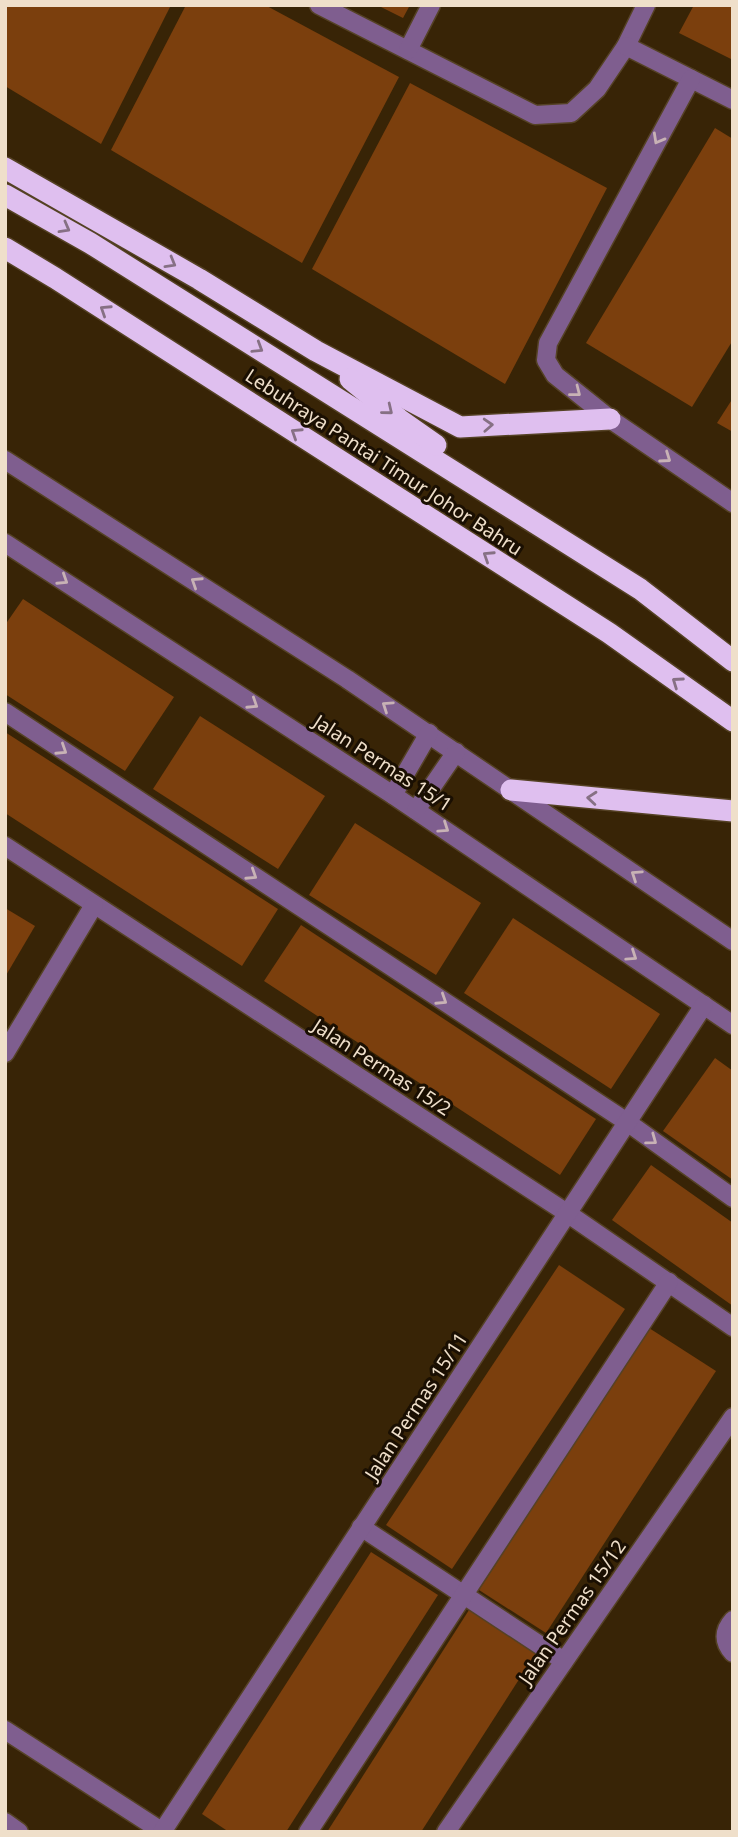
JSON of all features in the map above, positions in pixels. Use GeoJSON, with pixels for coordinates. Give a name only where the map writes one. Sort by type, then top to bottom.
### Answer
{"type":"FeatureCollection","features":[{"type":"Feature","properties":{"kind":"highway"},"geometry":{"type":"LineString","coordinates":[[5,168],[199,279],[316,351],[460,427],[610,419]]}},
{"type":"Feature","properties":{"kind":"highway","name":"Lebuhraya Pantai Timur Johor Bahru"},"geometry":{"type":"LineString","coordinates":[[5,195],[90,243],[640,589],[733,661]]}},
{"type":"Feature","properties":{"kind":"highway","name":"Lebuhraya Pantai Timur Johor Bahru"},"geometry":{"type":"LineString","coordinates":[[5,248],[609,634],[733,721]]}},
{"type":"Feature","properties":{"kind":"highway"},"geometry":{"type":"LineString","coordinates":[[316,351],[399,419],[640,589]]}},
{"type":"Feature","properties":{"kind":"highway"},"geometry":{"type":"LineString","coordinates":[[511,790],[733,811]]}},
{"type":"Feature","properties":{"kind":"street"},"geometry":{"type":"LineString","coordinates":[[319,5],[535,115],[571,113],[597,89],[626,46],[646,5]]}},
{"type":"Feature","properties":{"kind":"street"},"geometry":{"type":"LineString","coordinates":[[408,51],[431,5]]}},
{"type":"Feature","properties":{"kind":"street"},"geometry":{"type":"LineString","coordinates":[[626,46],[733,100]]}},
{"type":"Feature","properties":{"kind":"street"},"geometry":{"type":"LineString","coordinates":[[691,79],[548,343],[547,360],[555,375],[610,419],[733,503]]}},
{"type":"Feature","properties":{"kind":"street"},"geometry":{"type":"LineString","coordinates":[[5,460],[429,733],[733,941]]}},
{"type":"Feature","properties":{"kind":"street","name":"Jalan Permas 15/1"},"geometry":{"type":"LineString","coordinates":[[8,549],[393,794],[733,1025]]}},
{"type":"Feature","properties":{"kind":"street"},"geometry":{"type":"LineString","coordinates":[[5,712],[627,1122],[733,1198]]}},
{"type":"Feature","properties":{"kind":"street"},"geometry":{"type":"LineString","coordinates":[[393,794],[429,733]]}},
{"type":"Feature","properties":{"kind":"street"},"geometry":{"type":"LineString","coordinates":[[416,810],[456,752]]}},
{"type":"Feature","properties":{"kind":"street","name":"Jalan Permas 15/2"},"geometry":{"type":"LineString","coordinates":[[5,846],[568,1213],[733,1327]]}},
{"type":"Feature","properties":{"kind":"street"},"geometry":{"type":"LineString","coordinates":[[5,1053],[94,905]]}},
{"type":"Feature","properties":{"kind":"street","name":"Jalan Permas 15/11"},"geometry":{"type":"LineString","coordinates":[[163,1832],[704,1004]]}},
{"type":"Feature","properties":{"kind":"street"},"geometry":{"type":"LineString","coordinates":[[308,1832],[668,1282]]}},
{"type":"Feature","properties":{"kind":"street","name":"Jalan Permas 15/12"},"geometry":{"type":"LineString","coordinates":[[446,1832],[733,1417]]}},
{"type":"Feature","properties":{"kind":"street"},"geometry":{"type":"LineString","coordinates":[[361,1527],[564,1661]]}},
{"type":"Feature","properties":{"kind":"street"},"geometry":{"type":"LineString","coordinates":[[729,1627],[726,1643],[733,1653]]}},
{"type":"Feature","properties":{"kind":"street"},"geometry":{"type":"LineString","coordinates":[[5,1730],[163,1832]]}},
{"type":"Feature","properties":{"kind":"street"},"geometry":{"type":"LineString","coordinates":[[5,1822],[19,1832]]}},
{"type":"Feature","properties":{"kind":"building"},"geometry":{"type":"Polygon","coordinates":[[[5,5],[171,5],[101,144],[5,86],[5,5]]]}},
{"type":"Feature","properties":{"kind":"building"},"geometry":{"type":"Polygon","coordinates":[[[186,5],[265,5],[399,77],[302,263],[111,150],[186,5]]]}},
{"type":"Feature","properties":{"kind":"building"},"geometry":{"type":"Polygon","coordinates":[[[377,5],[410,5],[403,18],[377,5]]]}},
{"type":"Feature","properties":{"kind":"building"},"geometry":{"type":"Polygon","coordinates":[[[694,5],[733,5],[733,60],[679,33],[694,5]]]}},
{"type":"Feature","properties":{"kind":"building"},"geometry":{"type":"Polygon","coordinates":[[[410,83],[607,188],[505,384],[312,269],[410,83]]]}},
{"type":"Feature","properties":{"kind":"building"},"geometry":{"type":"Polygon","coordinates":[[[715,128],[733,139],[733,340],[692,407],[586,343],[715,128]]]}},
{"type":"Feature","properties":{"kind":"building"},"geometry":{"type":"Polygon","coordinates":[[[733,398],[733,432],[717,423],[733,398]]]}},
{"type":"Feature","properties":{"kind":"building"},"geometry":{"type":"Polygon","coordinates":[[[23,599],[174,697],[125,771],[5,694],[5,625],[23,599]]]}},
{"type":"Feature","properties":{"kind":"building"},"geometry":{"type":"Polygon","coordinates":[[[200,716],[325,796],[278,869],[153,789],[200,716]]]}},
{"type":"Feature","properties":{"kind":"building"},"geometry":{"type":"Polygon","coordinates":[[[5,732],[278,909],[242,966],[5,813],[5,732]]]}},
{"type":"Feature","properties":{"kind":"building"},"geometry":{"type":"Polygon","coordinates":[[[355,823],[481,903],[436,975],[309,895],[355,823]]]}},
{"type":"Feature","properties":{"kind":"building"},"geometry":{"type":"Polygon","coordinates":[[[5,908],[35,926],[5,977],[5,908]]]}},
{"type":"Feature","properties":{"kind":"building"},"geometry":{"type":"Polygon","coordinates":[[[513,918],[660,1014],[611,1089],[464,993],[513,918]]]}},
{"type":"Feature","properties":{"kind":"building"},"geometry":{"type":"Polygon","coordinates":[[[301,925],[596,1119],[560,1175],[264,981],[301,925]]]}},
{"type":"Feature","properties":{"kind":"building"},"geometry":{"type":"Polygon","coordinates":[[[715,1058],[733,1071],[733,1180],[663,1131],[715,1058]]]}},
{"type":"Feature","properties":{"kind":"building"},"geometry":{"type":"Polygon","coordinates":[[[651,1165],[733,1223],[733,1306],[612,1220],[651,1165]]]}},
{"type":"Feature","properties":{"kind":"building"},"geometry":{"type":"Polygon","coordinates":[[[559,1265],[625,1309],[452,1569],[386,1525],[559,1265]]]}},
{"type":"Feature","properties":{"kind":"building"},"geometry":{"type":"Polygon","coordinates":[[[649,1328],[716,1371],[546,1633],[479,1590],[649,1328]]]}},
{"type":"Feature","properties":{"kind":"building"},"geometry":{"type":"Polygon","coordinates":[[[371,1552],[438,1595],[286,1832],[229,1832],[202,1814],[371,1552]]]}},
{"type":"Feature","properties":{"kind":"building"},"geometry":{"type":"Polygon","coordinates":[[[469,1610],[536,1653],[421,1832],[327,1832],[469,1610]]]}}]}
